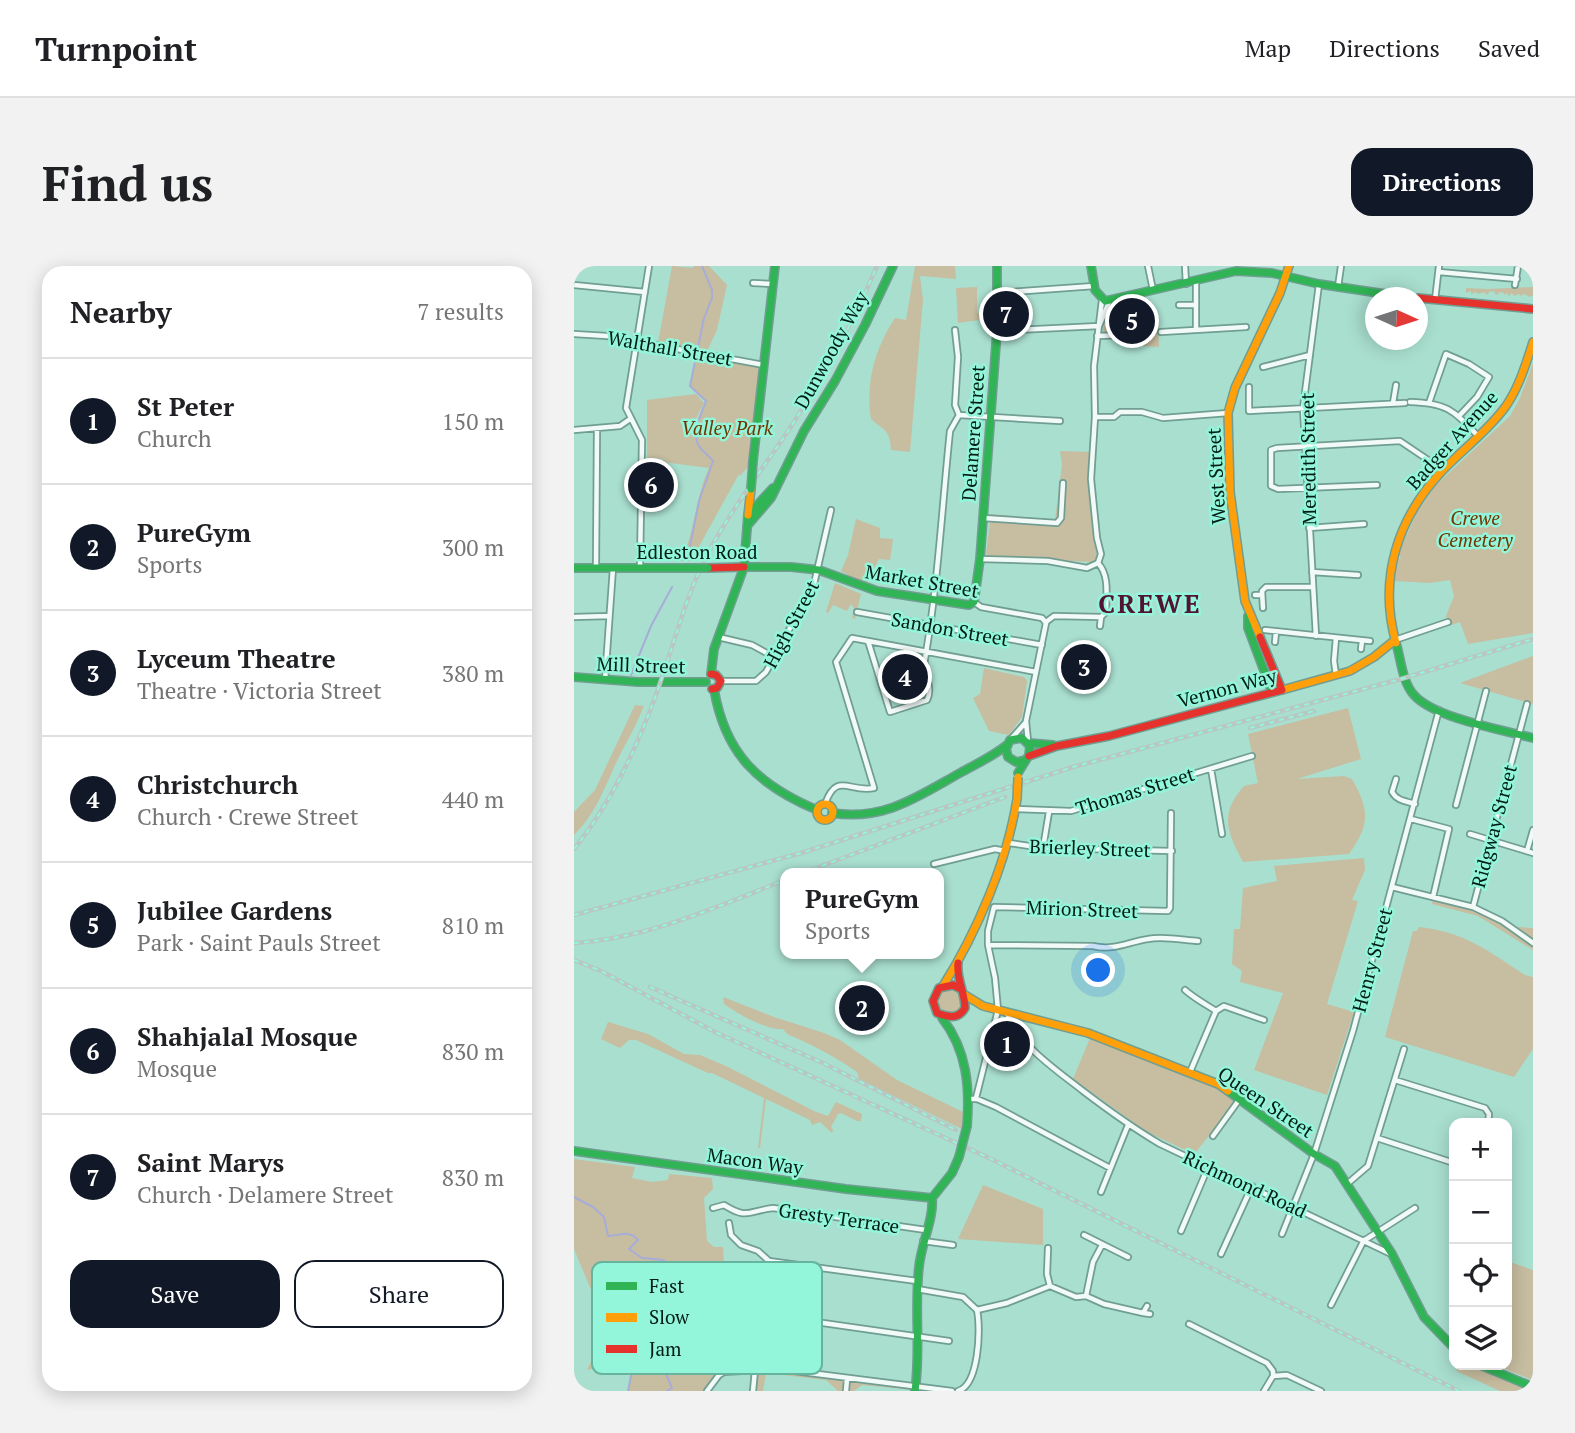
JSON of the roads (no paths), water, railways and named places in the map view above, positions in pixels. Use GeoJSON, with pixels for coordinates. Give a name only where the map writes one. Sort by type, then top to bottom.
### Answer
{"type":"FeatureCollection","features":[{"type":"Feature","properties":{"kind":"main road"},"geometry":{"type":"LineString","coordinates":[[714,689],[709,688],[706,682],[711,674],[712,654],[744,567],[775,266]]}},
{"type":"Feature","properties":{"kind":"main road","name":"Dunwoody Way"},"geometry":{"type":"LineString","coordinates":[[748,515],[775,485],[835,381],[893,266]]}},
{"type":"Feature","properties":{"kind":"main road","name":"Delamere Street"},"geometry":{"type":"LineString","coordinates":[[975,602],[997,331],[997,266]]}},
{"type":"Feature","properties":{"kind":"main road"},"geometry":{"type":"LineString","coordinates":[[1091,266],[1097,295],[1106,300],[1195,282],[1227,269],[1272,273],[1365,291]]}},
{"type":"Feature","properties":{"kind":"main road","name":"West Street"},"geometry":{"type":"LineString","coordinates":[[1272,692],[1248,628],[1230,492],[1228,413],[1235,388],[1280,293],[1289,266]]}},
{"type":"Feature","properties":{"kind":"main road"},"geometry":{"type":"LineString","coordinates":[[1428,300],[1533,309]]}},
{"type":"Feature","properties":{"kind":"main road","name":"Badger Avenue"},"geometry":{"type":"LineString","coordinates":[[1533,342],[1520,381],[1508,403],[1422,494],[1406,521],[1391,557],[1386,592],[1395,640],[1413,695],[1439,709],[1476,723],[1533,738]]}},
{"type":"Feature","properties":{"kind":"main road","name":"Dunwoody Way"},"geometry":{"type":"LineString","coordinates":[[747,526],[771,498],[775,485]]}},
{"type":"Feature","properties":{"kind":"main road"},"geometry":{"type":"LineString","coordinates":[[751,490],[759,495],[767,495]]}},
{"type":"Feature","properties":{"kind":"main road","name":"Edleston Road"},"geometry":{"type":"LineString","coordinates":[[574,568],[791,567],[819,570]]}},
{"type":"Feature","properties":{"kind":"main road","name":"Market Street"},"geometry":{"type":"LineString","coordinates":[[819,570],[863,587],[969,605],[975,602]]}},
{"type":"Feature","properties":{"kind":"main road","name":"West Street"},"geometry":{"type":"LineString","coordinates":[[1248,612],[1282,690]]}},
{"type":"Feature","properties":{"kind":"main road","name":"Vernon Way"},"geometry":{"type":"LineString","coordinates":[[1028,758],[1057,746],[1109,736],[1336,676],[1374,657],[1395,640]]}},
{"type":"Feature","properties":{"kind":"main road"},"geometry":{"type":"LineString","coordinates":[[711,674],[721,681],[714,689]]}},
{"type":"Feature","properties":{"kind":"main road","name":"Mill Street"},"geometry":{"type":"LineString","coordinates":[[574,677],[638,682],[706,682]]}},
{"type":"Feature","properties":{"kind":"main road"},"geometry":{"type":"LineString","coordinates":[[714,689],[722,720],[744,763],[773,790],[817,810],[819,817],[825,820],[832,813],[830,806],[825,804],[817,810]]}},
{"type":"Feature","properties":{"kind":"main road"},"geometry":{"type":"LineString","coordinates":[[832,813],[862,814],[916,799],[988,760],[1008,742],[1018,737],[1028,742],[1031,748],[1018,775]]}},
{"type":"Feature","properties":{"kind":"main road"},"geometry":{"type":"LineString","coordinates":[[915,1390],[919,1369],[916,1285],[923,1241],[933,1213],[932,1198],[952,1173],[959,1157],[972,1099],[957,1039],[951,1027],[935,1010],[933,1001],[935,992],[943,986],[958,963],[1007,848],[1016,810],[1018,775],[1006,754],[1008,742]]}},
{"type":"Feature","properties":{"kind":"main road","name":"Vernon Way"},"geometry":{"type":"LineString","coordinates":[[1028,742],[1057,746]]}},
{"type":"Feature","properties":{"kind":"main road"},"geometry":{"type":"LineString","coordinates":[[988,760],[1012,761],[1028,758]]}},
{"type":"Feature","properties":{"kind":"main road"},"geometry":{"type":"LineString","coordinates":[[957,1039],[957,1025],[966,1004],[957,978],[958,963]]}},
{"type":"Feature","properties":{"kind":"main road"},"geometry":{"type":"LineString","coordinates":[[943,986],[953,985],[963,992]]}},
{"type":"Feature","properties":{"kind":"main road","name":"Queen Street"},"geometry":{"type":"LineString","coordinates":[[963,992],[983,1006],[1088,1033],[1218,1084],[1314,1154],[1335,1166],[1392,1254],[1424,1317],[1449,1343]]}},
{"type":"Feature","properties":{"kind":"main road"},"geometry":{"type":"LineString","coordinates":[[940,1015],[950,1018],[971,1007],[983,1006]]}},
{"type":"Feature","properties":{"kind":"main road","name":"Macon Way"},"geometry":{"type":"LineString","coordinates":[[574,1151],[846,1189],[932,1198]]}},
{"type":"Feature","properties":{"kind":"main road"},"geometry":{"type":"LineString","coordinates":[[1491,1370],[1533,1387]]}},
{"type":"Feature","properties":{"kind":"street"},"geometry":{"type":"LineString","coordinates":[[640,567],[642,440],[630,419],[626,399],[649,266]]}},
{"type":"Feature","properties":{"kind":"street"},"geometry":{"type":"LineString","coordinates":[[1149,266],[1153,290]]}},
{"type":"Feature","properties":{"kind":"street"},"geometry":{"type":"LineString","coordinates":[[1185,266],[1186,284]]}},
{"type":"Feature","properties":{"kind":"street"},"geometry":{"type":"LineString","coordinates":[[1338,287],[1341,266]]}},
{"type":"Feature","properties":{"kind":"street"},"geometry":{"type":"LineString","coordinates":[[1515,285],[1518,266]]}},
{"type":"Feature","properties":{"kind":"street"},"geometry":{"type":"LineString","coordinates":[[1435,301],[1439,269],[1517,279]]}},
{"type":"Feature","properties":{"kind":"street"},"geometry":{"type":"LineString","coordinates":[[1195,282],[1196,330]]}},
{"type":"Feature","properties":{"kind":"street"},"geometry":{"type":"LineString","coordinates":[[753,283],[773,284]]}},
{"type":"Feature","properties":{"kind":"street","name":"Meredith Street"},"geometry":{"type":"LineString","coordinates":[[1316,636],[1303,408],[1319,284]]}},
{"type":"Feature","properties":{"kind":"street"},"geometry":{"type":"LineString","coordinates":[[574,285],[645,292]]}},
{"type":"Feature","properties":{"kind":"street"},"geometry":{"type":"LineString","coordinates":[[997,293],[1095,286]]}},
{"type":"Feature","properties":{"kind":"street"},"geometry":{"type":"LineString","coordinates":[[980,559],[1048,561],[1078,568],[1092,567],[1098,563],[1101,554],[1097,538],[1091,458],[1096,417],[1094,366],[1097,336],[1106,300]]}},
{"type":"Feature","properties":{"kind":"street"},"geometry":{"type":"LineString","coordinates":[[1179,305],[1195,305]]}},
{"type":"Feature","properties":{"kind":"street"},"geometry":{"type":"LineString","coordinates":[[997,331],[1099,326]]}},
{"type":"Feature","properties":{"kind":"street"},"geometry":{"type":"LineString","coordinates":[[1161,332],[1245,327]]}},
{"type":"Feature","properties":{"kind":"street"},"geometry":{"type":"LineString","coordinates":[[956,330],[958,357],[955,405],[959,415]]}},
{"type":"Feature","properties":{"kind":"street","name":"Walthall Street"},"geometry":{"type":"LineString","coordinates":[[574,334],[637,341],[765,365]]}},
{"type":"Feature","properties":{"kind":"street"},"geometry":{"type":"LineString","coordinates":[[1097,336],[1125,335]]}},
{"type":"Feature","properties":{"kind":"street"},"geometry":{"type":"LineString","coordinates":[[1429,402],[1446,354],[1469,364],[1489,377],[1477,397],[1459,416]]}},
{"type":"Feature","properties":{"kind":"street"},"geometry":{"type":"LineString","coordinates":[[1263,367],[1310,355]]}},
{"type":"Feature","properties":{"kind":"street"},"geometry":{"type":"LineString","coordinates":[[1393,403],[1396,385]]}},
{"type":"Feature","properties":{"kind":"street"},"geometry":{"type":"LineString","coordinates":[[1249,387],[1249,411],[1429,402],[1449,408],[1478,436]]}},
{"type":"Feature","properties":{"kind":"street"},"geometry":{"type":"LineString","coordinates":[[1096,417],[1114,417],[1120,412],[1142,412],[1163,418],[1228,413]]}},
{"type":"Feature","properties":{"kind":"street"},"geometry":{"type":"LineString","coordinates":[[959,415],[1060,422]]}},
{"type":"Feature","properties":{"kind":"street"},"geometry":{"type":"LineString","coordinates":[[869,642],[890,712],[924,702],[930,690],[923,670],[934,600],[950,431],[959,415]]}},
{"type":"Feature","properties":{"kind":"street"},"geometry":{"type":"LineString","coordinates":[[574,430],[620,426],[630,419]]}},
{"type":"Feature","properties":{"kind":"street"},"geometry":{"type":"LineString","coordinates":[[596,567],[597,428]]}},
{"type":"Feature","properties":{"kind":"street"},"geometry":{"type":"LineString","coordinates":[[1377,485],[1278,489],[1271,486],[1271,450],[1277,447],[1400,442],[1443,470]]}},
{"type":"Feature","properties":{"kind":"street"},"geometry":{"type":"LineString","coordinates":[[983,519],[1057,523],[1061,512],[1063,483]]}},
{"type":"Feature","properties":{"kind":"street","name":"High Street"},"geometry":{"type":"LineString","coordinates":[[721,681],[759,680],[774,657],[814,584],[831,510]]}},
{"type":"Feature","properties":{"kind":"street"},"geometry":{"type":"LineString","coordinates":[[1061,512],[1071,512]]}},
{"type":"Feature","properties":{"kind":"street"},"geometry":{"type":"LineString","coordinates":[[1309,528],[1364,524]]}},
{"type":"Feature","properties":{"kind":"street"},"geometry":{"type":"LineString","coordinates":[[1098,563],[1104,570],[1106,579],[1106,612],[1101,617],[1100,626]]}},
{"type":"Feature","properties":{"kind":"street"},"geometry":{"type":"LineString","coordinates":[[605,680],[613,567]]}},
{"type":"Feature","properties":{"kind":"street"},"geometry":{"type":"LineString","coordinates":[[1312,572],[1358,575]]}},
{"type":"Feature","properties":{"kind":"street"},"geometry":{"type":"LineString","coordinates":[[1262,608],[1262,596],[1266,587],[1312,587]]}},
{"type":"Feature","properties":{"kind":"street"},"geometry":{"type":"LineString","coordinates":[[1255,595],[1262,596]]}},
{"type":"Feature","properties":{"kind":"street","name":"Market Street"},"geometry":{"type":"LineString","coordinates":[[975,602],[981,607],[1042,618],[1046,623],[1054,616],[1101,617]]}},
{"type":"Feature","properties":{"kind":"street","name":"Sandon Street"},"geometry":{"type":"LineString","coordinates":[[858,612],[1042,645]]}},
{"type":"Feature","properties":{"kind":"street"},"geometry":{"type":"LineString","coordinates":[[574,617],[609,616]]}},
{"type":"Feature","properties":{"kind":"street"},"geometry":{"type":"LineString","coordinates":[[1395,640],[1448,622]]}},
{"type":"Feature","properties":{"kind":"street"},"geometry":{"type":"LineString","coordinates":[[1028,742],[1026,721],[1046,623]]}},
{"type":"Feature","properties":{"kind":"street"},"geometry":{"type":"LineString","coordinates":[[1265,631],[1370,641]]}},
{"type":"Feature","properties":{"kind":"street"},"geometry":{"type":"LineString","coordinates":[[1275,642],[1276,632]]}},
{"type":"Feature","properties":{"kind":"street"},"geometry":{"type":"LineString","coordinates":[[718,637],[752,645],[774,657]]}},
{"type":"Feature","properties":{"kind":"street"},"geometry":{"type":"LineString","coordinates":[[825,804],[831,790],[836,786],[846,785],[862,790],[874,788],[836,662],[852,638],[1036,672]]}},
{"type":"Feature","properties":{"kind":"street"},"geometry":{"type":"LineString","coordinates":[[1336,638],[1336,676]]}},
{"type":"Feature","properties":{"kind":"street"},"geometry":{"type":"LineString","coordinates":[[1361,649],[1362,641]]}},
{"type":"Feature","properties":{"kind":"street"},"geometry":{"type":"LineString","coordinates":[[1456,805],[1486,691]]}},
{"type":"Feature","properties":{"kind":"street","name":"Ridgway Street"},"geometry":{"type":"LineString","coordinates":[[1473,907],[1527,704]]}},
{"type":"Feature","properties":{"kind":"street","name":"Henry Street"},"geometry":{"type":"LineString","coordinates":[[1282,1234],[1314,1154],[1353,1031],[1439,709]]}},
{"type":"Feature","properties":{"kind":"street"},"geometry":{"type":"LineString","coordinates":[[1008,742],[1026,721]]}},
{"type":"Feature","properties":{"kind":"street","name":"Thomas Street"},"geometry":{"type":"LineString","coordinates":[[1016,810],[1071,811],[1252,756]]}},
{"type":"Feature","properties":{"kind":"street"},"geometry":{"type":"LineString","coordinates":[[1211,769],[1222,834]]}},
{"type":"Feature","properties":{"kind":"street"},"geometry":{"type":"LineString","coordinates":[[1396,779],[1392,792],[1394,796],[1415,804]]}},
{"type":"Feature","properties":{"kind":"street"},"geometry":{"type":"LineString","coordinates":[[1043,848],[1049,812]]}},
{"type":"Feature","properties":{"kind":"street"},"geometry":{"type":"LineString","coordinates":[[1171,813],[1172,851]]}},
{"type":"Feature","properties":{"kind":"street"},"geometry":{"type":"LineString","coordinates":[[1411,819],[1450,829],[1433,897]]}},
{"type":"Feature","properties":{"kind":"street"},"geometry":{"type":"LineString","coordinates":[[1470,834],[1530,852],[1533,830]]}},
{"type":"Feature","properties":{"kind":"street","name":"Brierley Street"},"geometry":{"type":"LineString","coordinates":[[934,864],[1007,848],[1172,851]]}},
{"type":"Feature","properties":{"kind":"street","name":"Mirion Street"},"geometry":{"type":"LineString","coordinates":[[988,945],[988,931],[996,906],[1168,911],[1172,851]]}},
{"type":"Feature","properties":{"kind":"street"},"geometry":{"type":"LineString","coordinates":[[1392,887],[1473,907],[1533,943]]}},
{"type":"Feature","properties":{"kind":"street"},"geometry":{"type":"LineString","coordinates":[[1110,1168],[972,1099],[979,1086],[998,1010],[988,945],[1093,946],[1104,949],[1150,938],[1198,941]]}},
{"type":"Feature","properties":{"kind":"street"},"geometry":{"type":"LineString","coordinates":[[1185,990],[1191,997],[1216,1011]]}},
{"type":"Feature","properties":{"kind":"street"},"geometry":{"type":"LineString","coordinates":[[1190,1072],[1216,1011],[1224,1006],[1264,1020]]}},
{"type":"Feature","properties":{"kind":"street","name":"Richmond Road"},"geometry":{"type":"LineString","coordinates":[[1007,1012],[1020,1036],[1046,1063],[1128,1125],[1160,1144],[1392,1254]]}},
{"type":"Feature","properties":{"kind":"street"},"geometry":{"type":"LineString","coordinates":[[1347,1184],[1368,1167],[1404,1049]]}},
{"type":"Feature","properties":{"kind":"street"},"geometry":{"type":"LineString","coordinates":[[1395,1080],[1485,1108],[1489,1118]]}},
{"type":"Feature","properties":{"kind":"street"},"geometry":{"type":"LineString","coordinates":[[1213,1136],[1239,1100]]}},
{"type":"Feature","properties":{"kind":"street"},"geometry":{"type":"LineString","coordinates":[[1101,1192],[1128,1125]]}},
{"type":"Feature","properties":{"kind":"street"},"geometry":{"type":"LineString","coordinates":[[1377,1138],[1449,1161]]}},
{"type":"Feature","properties":{"kind":"street"},"geometry":{"type":"LineString","coordinates":[[1181,1230],[1209,1166]]}},
{"type":"Feature","properties":{"kind":"street"},"geometry":{"type":"LineString","coordinates":[[1221,1254],[1252,1186]]}},
{"type":"Feature","properties":{"kind":"street","name":"Gresty Terrace"},"geometry":{"type":"LineString","coordinates":[[713,1208],[724,1205],[733,1212],[748,1214],[773,1208],[926,1230]]}},
{"type":"Feature","properties":{"kind":"street"},"geometry":{"type":"LineString","coordinates":[[1331,1305],[1364,1240],[1415,1208]]}},
{"type":"Feature","properties":{"kind":"street"},"geometry":{"type":"LineString","coordinates":[[729,1223],[731,1235],[741,1245],[758,1251],[769,1261],[775,1262]]}},
{"type":"Feature","properties":{"kind":"street"},"geometry":{"type":"LineString","coordinates":[[1084,1235],[1128,1257]]}},
{"type":"Feature","properties":{"kind":"street"},"geometry":{"type":"LineString","coordinates":[[923,1241],[953,1245]]}},
{"type":"Feature","properties":{"kind":"street"},"geometry":{"type":"LineString","coordinates":[[1086,1296],[1093,1262],[1102,1245]]}},
{"type":"Feature","properties":{"kind":"street"},"geometry":{"type":"LineString","coordinates":[[1048,1248],[1047,1274],[1050,1286]]}},
{"type":"Feature","properties":{"kind":"street"},"geometry":{"type":"LineString","coordinates":[[822,1270],[916,1285],[962,1297],[977,1310],[979,1328],[972,1377],[968,1386],[958,1391]]}},
{"type":"Feature","properties":{"kind":"street"},"geometry":{"type":"LineString","coordinates":[[977,1310],[1007,1303],[1050,1286],[1076,1297],[1086,1296],[1104,1304],[1150,1314]]}},
{"type":"Feature","properties":{"kind":"street"},"geometry":{"type":"LineString","coordinates":[[1143,1313],[1147,1306]]}},
{"type":"Feature","properties":{"kind":"street"},"geometry":{"type":"LineString","coordinates":[[822,1323],[949,1341]]}},
{"type":"Feature","properties":{"kind":"street"},"geometry":{"type":"LineString","coordinates":[[1189,1324],[1267,1363],[1273,1376],[1264,1391]]}},
{"type":"Feature","properties":{"kind":"street"},"geometry":{"type":"LineString","coordinates":[[708,1391],[721,1374]]}},
{"type":"Feature","properties":{"kind":"street"},"geometry":{"type":"LineString","coordinates":[[812,1374],[915,1390],[952,1391]]}},
{"type":"Feature","properties":{"kind":"street"},"geometry":{"type":"LineString","coordinates":[[1273,1376],[1287,1375],[1321,1391]]}},
{"type":"Feature","properties":{"kind":"street"},"geometry":{"type":"LineString","coordinates":[[846,1391],[847,1379]]}},
{"type":"Feature","properties":{"kind":"waterway"},"geometry":{"type":"LineString","coordinates":[[690,546],[699,501],[713,461],[701,449],[696,438],[697,425],[706,401],[690,386],[704,318],[712,298],[712,290],[702,266]]}},
{"type":"Feature","properties":{"kind":"waterway"},"geometry":{"type":"LineString","coordinates":[[631,675],[651,626],[672,587]]}},
{"type":"Feature","properties":{"kind":"waterway"},"geometry":{"type":"LineString","coordinates":[[574,1197],[593,1207],[604,1217],[608,1236],[631,1235],[638,1240],[629,1249],[642,1258],[665,1262]]}},
{"type":"Feature","properties":{"kind":"waterway"},"geometry":{"type":"LineString","coordinates":[[628,1391],[631,1374]]}},
{"type":"Feature","properties":{"kind":"waterway"},"geometry":{"type":"LineString","coordinates":[[666,1374],[672,1388],[667,1391]]}},
{"type":"Feature","properties":{"kind":"railway"},"geometry":{"type":"LineString","coordinates":[[574,849],[612,793],[633,752],[658,689],[692,588],[707,555],[816,387],[877,266]]}},
{"type":"Feature","properties":{"kind":"railway"},"geometry":{"type":"LineString","coordinates":[[574,915],[801,853],[1073,767],[1401,679],[1533,639]]}},
{"type":"Feature","properties":{"kind":"railway"},"geometry":{"type":"LineString","coordinates":[[1250,728],[1314,711]]}},
{"type":"Feature","properties":{"kind":"railway"},"geometry":{"type":"LineString","coordinates":[[816,868],[1005,797]]}},
{"type":"Feature","properties":{"kind":"railway"},"geometry":{"type":"LineString","coordinates":[[574,943],[656,928],[780,882]]}},
{"type":"Feature","properties":{"kind":"railway"},"geometry":{"type":"LineString","coordinates":[[574,960],[601,971],[715,1032],[987,1157],[1459,1391]]}},
{"type":"Feature","properties":{"kind":"railway"},"geometry":{"type":"LineString","coordinates":[[650,987],[823,1063],[956,1130]]}},
{"type":"Feature","properties":{"kind":"place","name":"Saint Marys"},"geometry":{"type":"Point","coordinates":[1006,314]}},
{"type":"Feature","properties":{"kind":"place","name":"Jubilee Gardens"},"geometry":{"type":"Point","coordinates":[1132,321]}},
{"type":"Feature","properties":{"kind":"place","name":"Shahjalal Mosque"},"geometry":{"type":"Point","coordinates":[651,485]}},
{"type":"Feature","properties":{"kind":"place","name":"Lyceum Theatre"},"geometry":{"type":"Point","coordinates":[1084,667]}},
{"type":"Feature","properties":{"kind":"place","name":"Christchurch"},"geometry":{"type":"Point","coordinates":[905,677]}},
{"type":"Feature","properties":{"kind":"place","name":"PureGym"},"geometry":{"type":"Point","coordinates":[862,1008]}},
{"type":"Feature","properties":{"kind":"place","name":"St Peter"},"geometry":{"type":"Point","coordinates":[1007,1044]}},
{"type":"Feature","properties":{"kind":"district","name":"CREWE"},"geometry":{"type":"Point","coordinates":[1150,604]}},
{"type":"Feature","properties":{"kind":"park label","name":"Valley Park"},"geometry":{"type":"Point","coordinates":[727,428]}},
{"type":"Feature","properties":{"kind":"park label","name":"Crewe Cemetery"},"geometry":{"type":"Point","coordinates":[1475,529]}}]}
